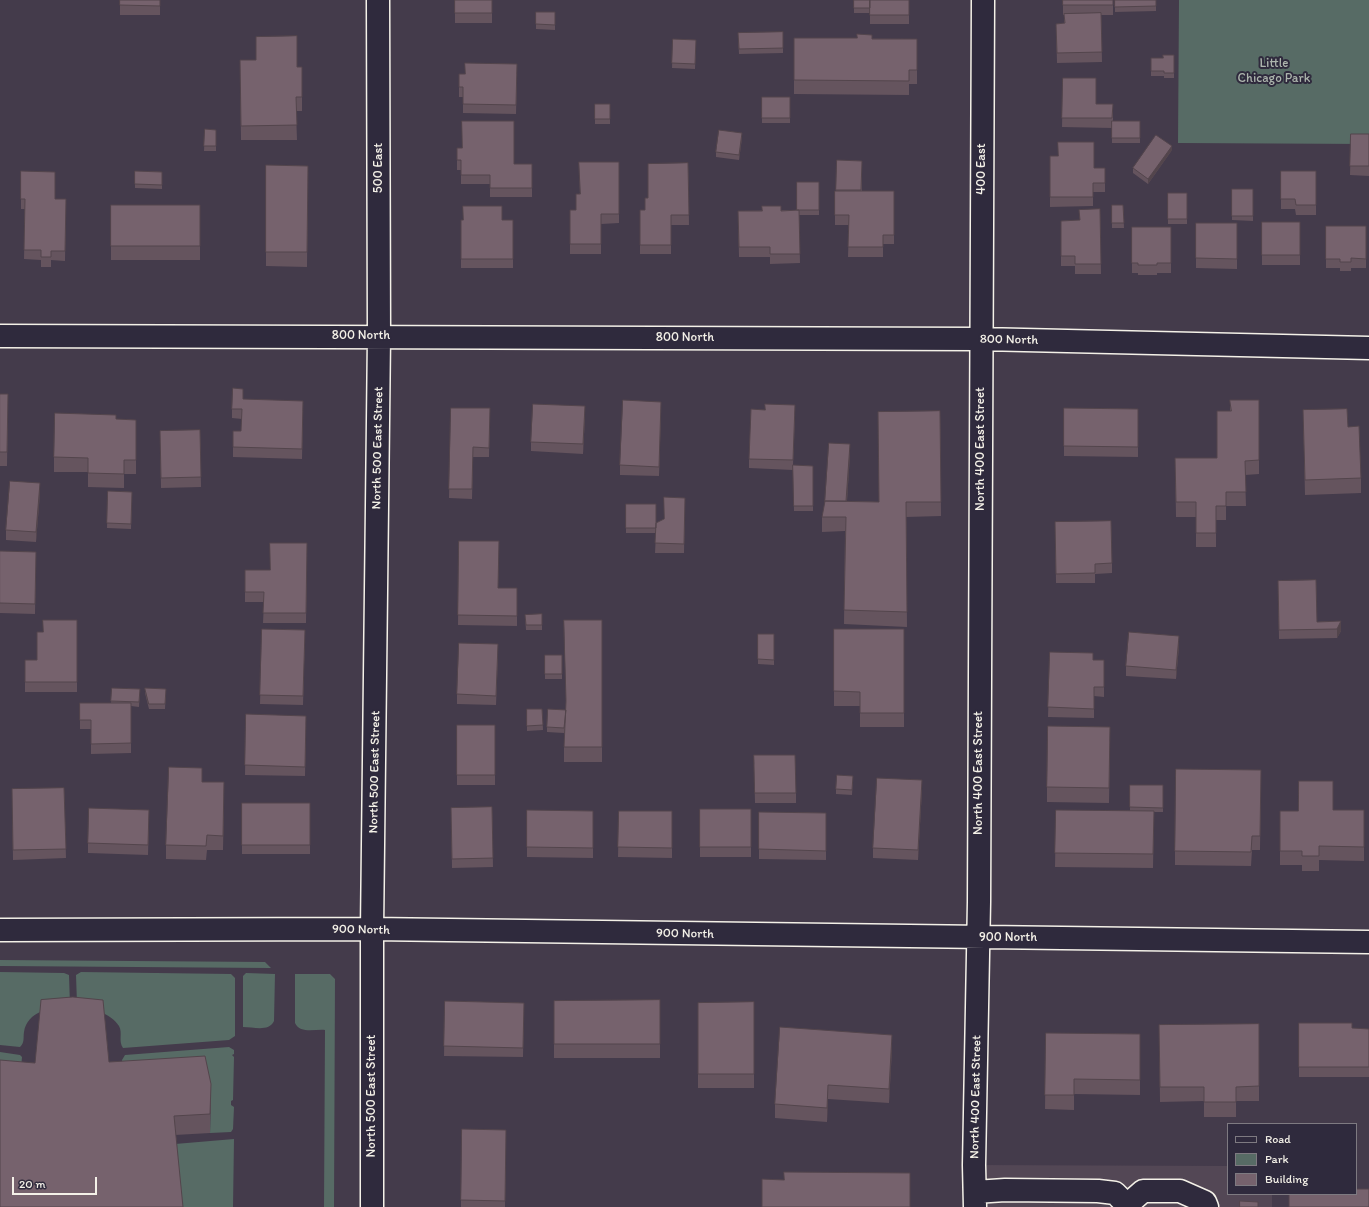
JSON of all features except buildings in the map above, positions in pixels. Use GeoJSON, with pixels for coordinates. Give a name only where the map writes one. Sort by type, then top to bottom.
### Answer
{"type":"FeatureCollection","features":[{"type":"Feature","properties":{"kind":"street","name":"500 East"},"geometry":{"type":"LineString","coordinates":[[378,0],[379,336]]}},
{"type":"Feature","properties":{"kind":"street","name":"400 East"},"geometry":{"type":"LineString","coordinates":[[981,339],[982,0]]}},
{"type":"Feature","properties":{"kind":"street","name":"800 North"},"geometry":{"type":"LineString","coordinates":[[0,336],[981,339],[1369,348]]}},
{"type":"Feature","properties":{"kind":"street","name":"North 500 East Street"},"geometry":{"type":"LineString","coordinates":[[372,1207],[372,930],[379,336]]}},
{"type":"Feature","properties":{"kind":"street","name":"North 400 East Street"},"geometry":{"type":"LineString","coordinates":[[975,1200],[974,1165],[978,938],[981,339]]}},
{"type":"Feature","properties":{"kind":"street","name":"900 North"},"geometry":{"type":"LineString","coordinates":[[0,930],[372,930],[1369,942]]}},
{"type":"Feature","properties":{"kind":"street"},"geometry":{"type":"LineString","coordinates":[[975,1200],[1005,1190],[1057,1199],[1098,1191],[1114,1193],[1127,1206],[1143,1191],[1180,1191],[1206,1202],[1207,1207]]}},
{"type":"Feature","properties":{"kind":"shaded area"},"geometry":{"type":"Polygon","coordinates":[[[974,1165],[1227,1166],[1227,1195],[1272,1195],[1272,1207],[975,1207],[974,1165]]]}},
{"type":"Feature","properties":{"kind":"green space","name":"Little Chicago Park"},"geometry":{"type":"Polygon","coordinates":[[[1179,0],[1369,0],[1369,144],[1178,143],[1179,0]]]}},
{"type":"Feature","properties":{"kind":"green space"},"geometry":{"type":"Polygon","coordinates":[[[0,960],[265,962],[271,968],[0,966],[0,960]]]}},
{"type":"Feature","properties":{"kind":"green space"},"geometry":{"type":"Polygon","coordinates":[[[0,972],[64,973],[69,975],[70,1005],[41,1011],[30,1019],[26,1025],[23,1042],[20,1047],[0,1045],[0,972]]]}},
{"type":"Feature","properties":{"kind":"green space"},"geometry":{"type":"Polygon","coordinates":[[[81,972],[231,974],[235,978],[235,1036],[229,1040],[123,1048],[121,1043],[121,1031],[115,1021],[106,1014],[77,1004],[76,975],[81,972]]]}},
{"type":"Feature","properties":{"kind":"green space"},"geometry":{"type":"Polygon","coordinates":[[[246,973],[275,974],[274,1021],[269,1027],[243,1027],[243,976],[246,973]]]}},
{"type":"Feature","properties":{"kind":"green space"},"geometry":{"type":"Polygon","coordinates":[[[295,974],[330,974],[335,979],[334,1207],[324,1207],[325,1030],[304,1030],[300,1029],[295,1023],[295,974]]]}},
{"type":"Feature","properties":{"kind":"green space"},"geometry":{"type":"Polygon","coordinates":[[[229,1047],[234,1050],[234,1054],[232,1055],[234,1057],[233,1100],[231,1101],[231,1105],[234,1107],[233,1129],[231,1132],[210,1133],[211,1102],[124,1080],[122,1060],[125,1055],[229,1047]]]}},
{"type":"Feature","properties":{"kind":"green space"},"geometry":{"type":"Polygon","coordinates":[[[0,1052],[20,1055],[22,1057],[20,1079],[0,1077],[0,1052]]]}},
{"type":"Feature","properties":{"kind":"green space"},"geometry":{"type":"Polygon","coordinates":[[[234,1139],[233,1207],[180,1207],[175,1144],[234,1139]]]}}]}
